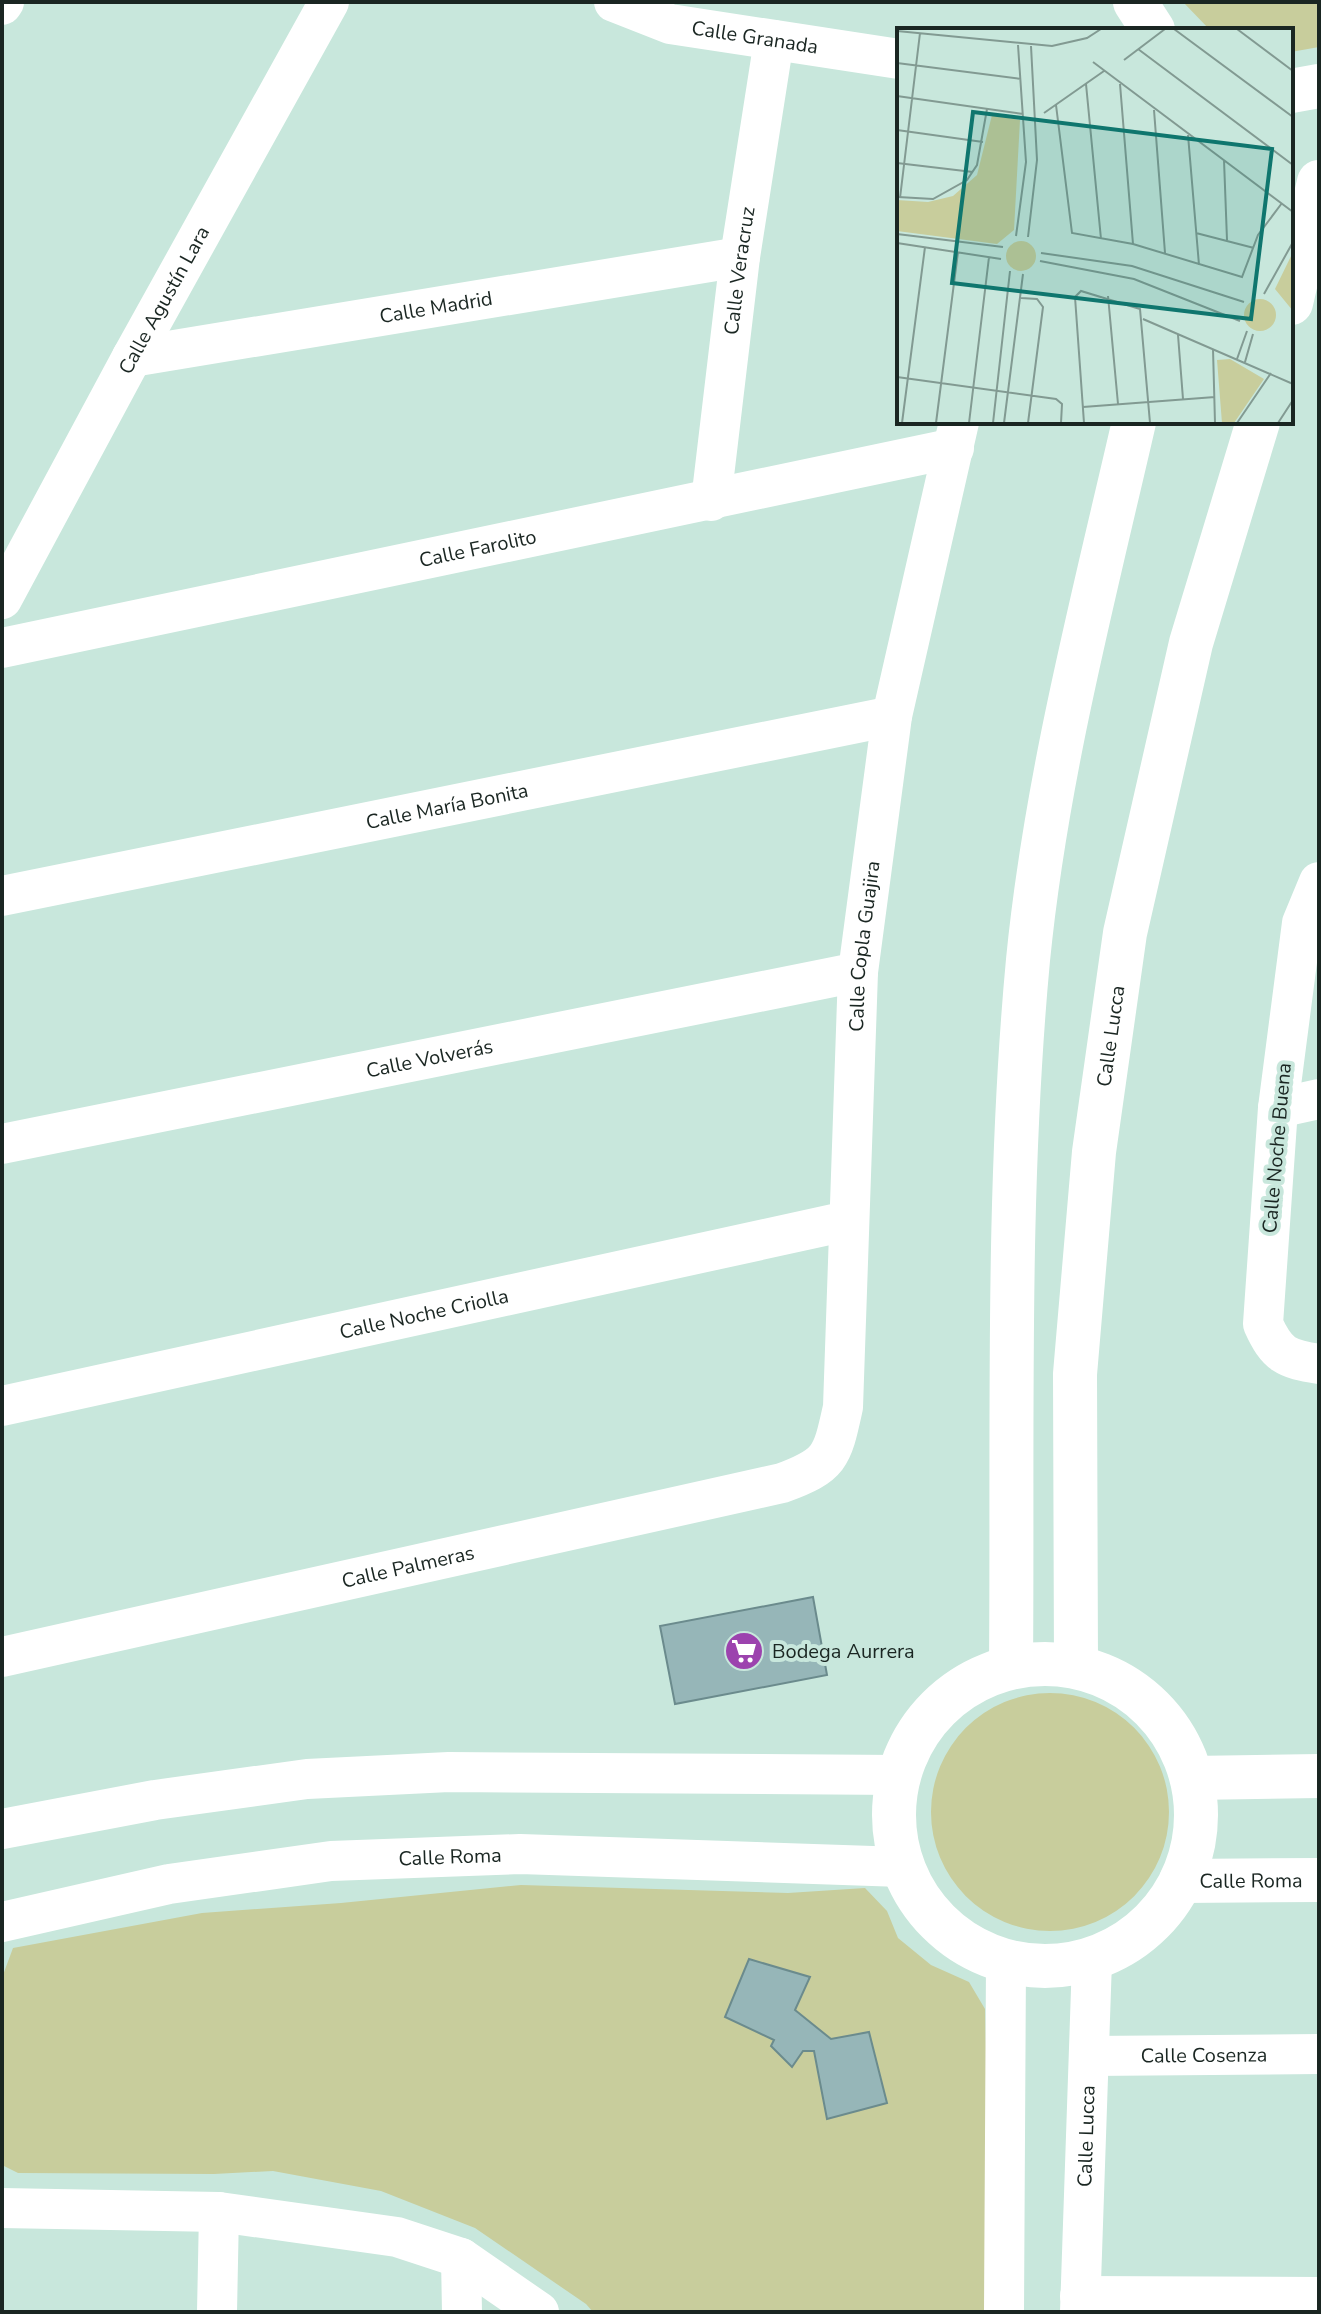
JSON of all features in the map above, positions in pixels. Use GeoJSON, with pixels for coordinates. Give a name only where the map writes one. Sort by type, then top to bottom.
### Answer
{"type":"FeatureCollection","features":[{"type":"Feature","properties":{"kind":"street","name":"Calle Agustín Lara"},"geometry":{"type":"LineString","coordinates":[[2,599],[329,2]]}},
{"type":"Feature","properties":{"kind":"street","name":"Calle Granada"},"geometry":{"type":"LineString","coordinates":[[614,2],[670,24],[897,59]]}},
{"type":"Feature","properties":{"kind":"street"},"geometry":{"type":"LineString","coordinates":[[1135,2],[1152,28]]}},
{"type":"Feature","properties":{"kind":"street","name":"Calle Veracruz"},"geometry":{"type":"LineString","coordinates":[[711,501],[740,257],[774,40]]}},
{"type":"Feature","properties":{"kind":"street"},"geometry":{"type":"LineString","coordinates":[[1293,91],[1319,86]]}},
{"type":"Feature","properties":{"kind":"street"},"geometry":{"type":"LineString","coordinates":[[1293,294],[1319,182]]}},
{"type":"Feature","properties":{"kind":"street","name":"Calle Madrid"},"geometry":{"type":"LineString","coordinates":[[132,357],[740,257]]}},
{"type":"Feature","properties":{"kind":"street"},"geometry":{"type":"LineString","coordinates":[[1011,1667],[1014,1164],[1029,959],[1056,760],[1134,424]]}},
{"type":"Feature","properties":{"kind":"street","name":"Calle Lucca"},"geometry":{"type":"LineString","coordinates":[[1076,1666],[1075,1374],[1094,1152],[1125,933],[1191,643],[1257,424]]}},
{"type":"Feature","properties":{"kind":"street","name":"Calle Farolito"},"geometry":{"type":"LineString","coordinates":[[2,648],[711,501],[957,435]]}},
{"type":"Feature","properties":{"kind":"street","name":"Calle Copla Guajira"},"geometry":{"type":"LineString","coordinates":[[813,1472],[834,1449],[843,1407],[847,1221],[858,972],[892,716],[957,435]]}},
{"type":"Feature","properties":{"kind":"street","name":"Calle María Bonita"},"geometry":{"type":"LineString","coordinates":[[2,896],[892,716]]}},
{"type":"Feature","properties":{"kind":"street","name":"Calle Noche Buena"},"geometry":{"type":"LineString","coordinates":[[1306,1362],[1273,1347],[1263,1324],[1278,1108],[1302,923],[1319,882]]}},
{"type":"Feature","properties":{"kind":"street","name":"Calle Volverás"},"geometry":{"type":"LineString","coordinates":[[2,1144],[858,972]]}},
{"type":"Feature","properties":{"kind":"street"},"geometry":{"type":"LineString","coordinates":[[1278,1108],[1319,1099]]}},
{"type":"Feature","properties":{"kind":"street","name":"Calle Noche Criolla"},"geometry":{"type":"LineString","coordinates":[[2,1406],[847,1221]]}},
{"type":"Feature","properties":{"kind":"street","name":"Calle Palmeras"},"geometry":{"type":"LineString","coordinates":[[2,1657],[767,1486],[813,1472]]}},
{"type":"Feature","properties":{"kind":"street"},"geometry":{"type":"LineString","coordinates":[[1043,1663],[1076,1666],[1115,1681],[1149,1705],[1175,1738],[1192,1778],[1197,1813],[1193,1848],[1181,1881],[1160,1915],[1129,1942],[1092,1960],[1049,1967],[1006,1962],[972,1949],[942,1927],[918,1899],[902,1867],[895,1837],[894,1806],[899,1775],[915,1737],[940,1705],[973,1682],[1011,1667],[1043,1663]]}},
{"type":"Feature","properties":{"kind":"street"},"geometry":{"type":"LineString","coordinates":[[2,1829],[155,1800],[307,1779],[449,1772],[899,1775]]}},
{"type":"Feature","properties":{"kind":"street"},"geometry":{"type":"LineString","coordinates":[[1192,1778],[1319,1776]]}},
{"type":"Feature","properties":{"kind":"street","name":"Calle Roma"},"geometry":{"type":"LineString","coordinates":[[2,1922],[169,1884],[331,1861],[520,1854],[902,1867]]}},
{"type":"Feature","properties":{"kind":"street","name":"Calle Roma"},"geometry":{"type":"LineString","coordinates":[[1181,1881],[1319,1880]]}},
{"type":"Feature","properties":{"kind":"street","name":"Calle Lucca"},"geometry":{"type":"LineString","coordinates":[[1080,2304],[1092,1960]]}},
{"type":"Feature","properties":{"kind":"street"},"geometry":{"type":"LineString","coordinates":[[1004,2312],[1006,1962]]}},
{"type":"Feature","properties":{"kind":"street","name":"Calle Cosenza"},"geometry":{"type":"LineString","coordinates":[[1090,2056],[1319,2054]]}},
{"type":"Feature","properties":{"kind":"street"},"geometry":{"type":"LineString","coordinates":[[2,2208],[219,2212],[397,2237],[461,2258],[539,2312]]}},
{"type":"Feature","properties":{"kind":"street"},"geometry":{"type":"LineString","coordinates":[[217,2312],[219,2212]]}},
{"type":"Feature","properties":{"kind":"street"},"geometry":{"type":"LineString","coordinates":[[461,2258],[462,2312]]}},
{"type":"Feature","properties":{"kind":"street"},"geometry":{"type":"LineString","coordinates":[[1080,2304],[1319,2297]]}},
{"type":"Feature","properties":{"kind":"green space"},"geometry":{"type":"Polygon","coordinates":[[[1183,2],[1319,2],[1319,47],[1293,52],[1293,28],[1208,28],[1183,2]]]}},
{"type":"Feature","properties":{"kind":"green space"},"geometry":{"type":"Polygon","coordinates":[[[1050,1693],[1073,1695],[1096,1702],[1134,1728],[1160,1766],[1167,1789],[1167,1835],[1160,1858],[1134,1896],[1096,1922],[1073,1929],[1050,1931],[1027,1929],[1004,1922],[966,1896],[940,1858],[933,1835],[931,1812],[933,1789],[940,1766],[966,1728],[1004,1702],[1027,1695],[1050,1693]]]}},
{"type":"Feature","properties":{"kind":"green space"},"geometry":{"type":"Polygon","coordinates":[[[521,1885],[788,1893],[865,1888],[887,1911],[898,1938],[931,1965],[969,1982],[985,2009],[988,2127],[985,2312],[593,2312],[586,2304],[475,2228],[381,2191],[273,2171],[214,2174],[18,2173],[2,2165],[2,1994],[3,1975],[13,1948],[202,1913],[521,1885]]]}},
{"type":"Feature","properties":{"kind":"building","name":"Bodega Aurrera"},"geometry":{"type":"Polygon","coordinates":[[[813,1597],[827,1675],[675,1704],[660,1626],[813,1597]]]}},
{"type":"Feature","properties":{"kind":"building"},"geometry":{"type":"Polygon","coordinates":[[[749,1959],[810,1977],[795,2010],[831,2039],[869,2032],[887,2103],[827,2119],[814,2051],[803,2051],[792,2067],[771,2046],[774,2040],[725,2017],[749,1959]]]}},
{"type":"Feature","properties":{"kind":"place","name":"Bodega Aurrera"},"geometry":{"type":"Point","coordinates":[744,1651]}}]}
